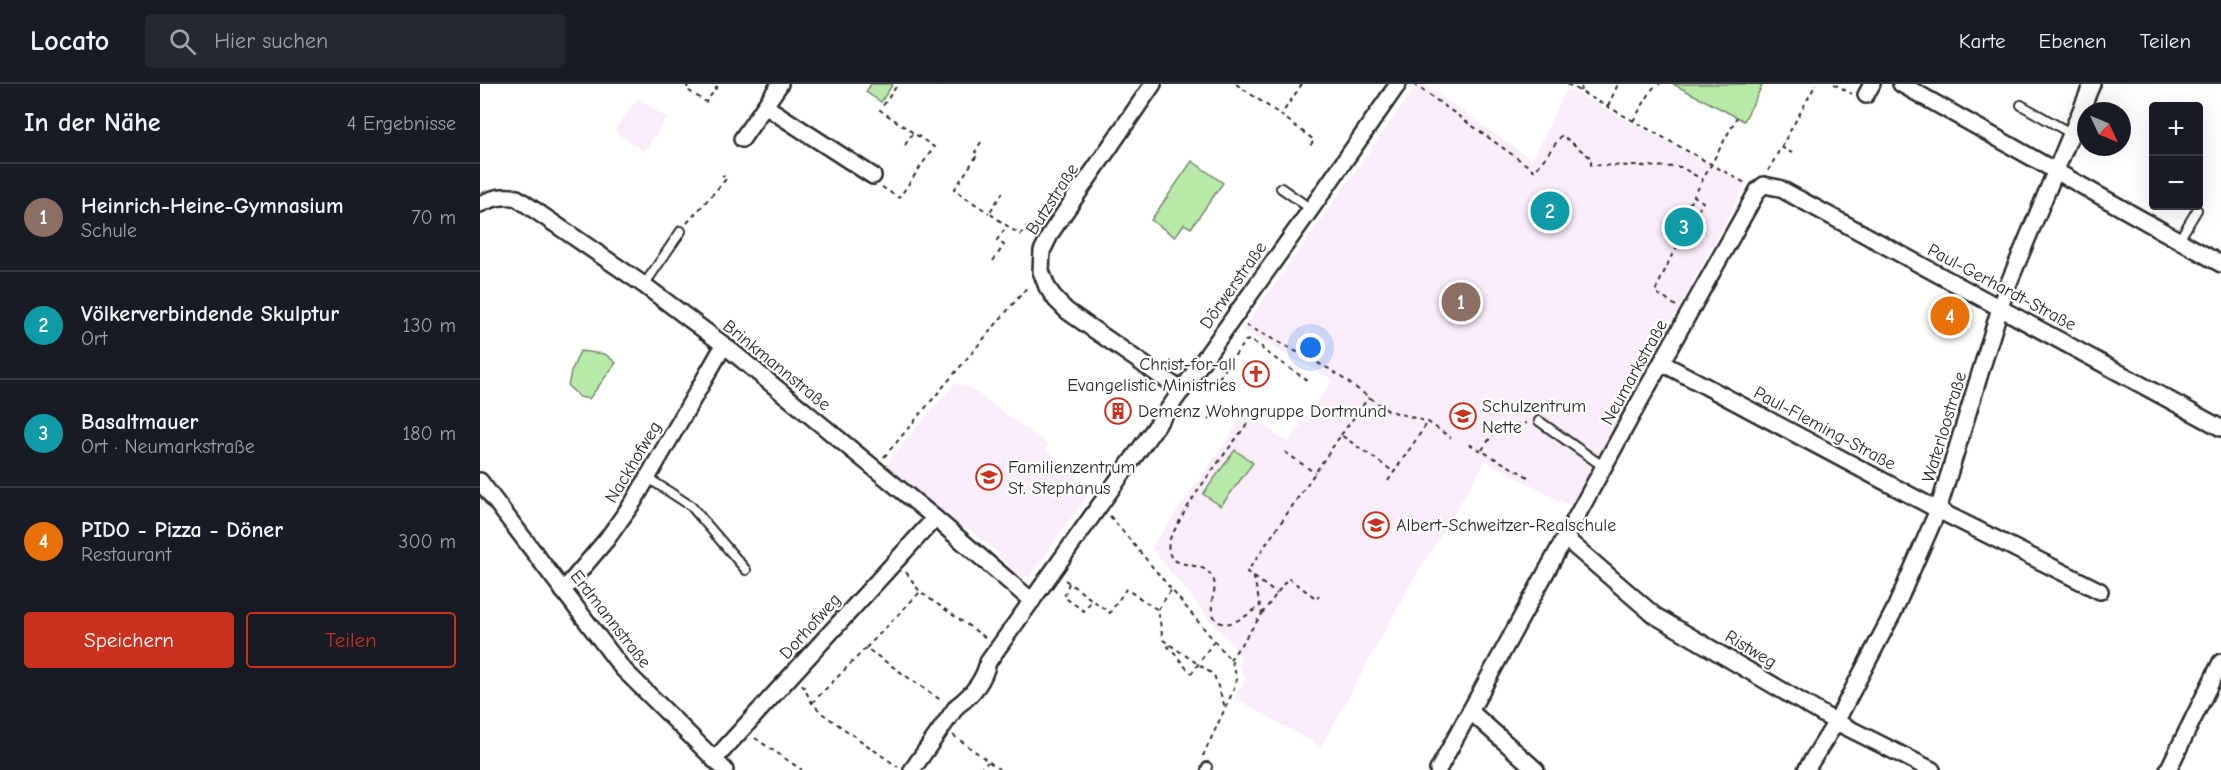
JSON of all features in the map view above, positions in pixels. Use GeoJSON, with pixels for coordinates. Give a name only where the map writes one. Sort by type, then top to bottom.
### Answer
{"type":"FeatureCollection","features":[{"type":"Feature","properties":{"kind":"street"},"geometry":{"type":"LineString","coordinates":[[742,139],[780,84]]}},
{"type":"Feature","properties":{"kind":"street","name":"Butzstraße"},"geometry":{"type":"LineString","coordinates":[[1041,271],[1042,251],[1052,231],[1153,84]]}},
{"type":"Feature","properties":{"kind":"street","name":"Dörwerstraße"},"geometry":{"type":"LineString","coordinates":[[905,768],[986,673],[988,662],[1398,84]]}},
{"type":"Feature","properties":{"kind":"street"},"geometry":{"type":"LineString","coordinates":[[1901,84],[2221,264]]}},
{"type":"Feature","properties":{"kind":"street","name":"Waterloostraße"},"geometry":{"type":"LineString","coordinates":[[1806,770],[1836,722],[1894,611],[1938,510],[2000,309],[2092,84]]}},
{"type":"Feature","properties":{"kind":"street"},"geometry":{"type":"LineString","coordinates":[[765,106],[873,176]]}},
{"type":"Feature","properties":{"kind":"street","name":"Paul-Gerhardt-Straße"},"geometry":{"type":"LineString","coordinates":[[1761,188],[1779,188],[2221,428]]}},
{"type":"Feature","properties":{"kind":"street","name":"Neumarkstraße"},"geometry":{"type":"LineString","coordinates":[[1438,770],[1688,314],[1761,188]]}},
{"type":"Feature","properties":{"kind":"street","name":"Brinkmannstraße"},"geometry":{"type":"LineString","coordinates":[[480,204],[493,198],[507,196],[518,198],[644,285],[724,345],[935,518],[1032,601]]}},
{"type":"Feature","properties":{"kind":"street"},"geometry":{"type":"LineString","coordinates":[[1041,271],[1047,287],[1067,311],[1182,391]]}},
{"type":"Feature","properties":{"kind":"street","name":"Nackhofweg"},"geometry":{"type":"LineString","coordinates":[[563,591],[607,539],[648,478],[724,345]]}},
{"type":"Feature","properties":{"kind":"street","name":"Paul-Fleming-Straße"},"geometry":{"type":"LineString","coordinates":[[1662,363],[1938,510],[2100,591]]}},
{"type":"Feature","properties":{"kind":"street","name":"Erdmannstraße"},"geometry":{"type":"LineString","coordinates":[[480,480],[622,668],[720,765]]}},
{"type":"Feature","properties":{"kind":"street","name":"Dorhofweg"},"geometry":{"type":"LineString","coordinates":[[720,765],[742,729],[935,518]]}},
{"type":"Feature","properties":{"kind":"street","name":"Ristweg"},"geometry":{"type":"LineString","coordinates":[[1566,538],[1654,615],[1836,722],[1932,770]]}},
{"type":"Feature","properties":{"kind":"street"},"geometry":{"type":"LineString","coordinates":[[2168,770],[2221,662]]}},
{"type":"Feature","properties":{"kind":"street"},"geometry":{"type":"LineString","coordinates":[[1470,711],[1536,770]]}},
{"type":"Feature","properties":{"kind":"lane"},"geometry":{"type":"LineString","coordinates":[[2021,105],[2072,134]]}},
{"type":"Feature","properties":{"kind":"lane"},"geometry":{"type":"LineString","coordinates":[[1281,188],[1311,209]]}},
{"type":"Feature","properties":{"kind":"lane"},"geometry":{"type":"LineString","coordinates":[[2179,240],[2197,210]]}},
{"type":"Feature","properties":{"kind":"lane"},"geometry":{"type":"LineString","coordinates":[[644,285],[681,231]]}},
{"type":"Feature","properties":{"kind":"lane"},"geometry":{"type":"LineString","coordinates":[[1539,421],[1604,467]]}},
{"type":"Feature","properties":{"kind":"lane"},"geometry":{"type":"LineString","coordinates":[[648,478],[691,506],[746,570]]}},
{"type":"Feature","properties":{"kind":"path"},"geometry":{"type":"LineString","coordinates":[[689,84],[686,89],[706,102],[719,84]]}},
{"type":"Feature","properties":{"kind":"path"},"geometry":{"type":"LineString","coordinates":[[873,176],[879,185],[899,198],[934,147],[880,111],[891,90],[898,84]]}},
{"type":"Feature","properties":{"kind":"path"},"geometry":{"type":"LineString","coordinates":[[1236,84],[1314,140],[1308,148]]}},
{"type":"Feature","properties":{"kind":"path"},"geometry":{"type":"LineString","coordinates":[[1281,115],[1302,84]]}},
{"type":"Feature","properties":{"kind":"path"},"geometry":{"type":"LineString","coordinates":[[1414,84],[1535,171],[1562,135],[1591,158],[1591,165],[1681,167],[1703,180]]}},
{"type":"Feature","properties":{"kind":"path"},"geometry":{"type":"LineString","coordinates":[[1567,84],[1712,164],[1761,188]]}},
{"type":"Feature","properties":{"kind":"path"},"geometry":{"type":"LineString","coordinates":[[1580,91],[1583,84]]}},
{"type":"Feature","properties":{"kind":"path"},"geometry":{"type":"LineString","coordinates":[[1608,106],[1618,84]]}},
{"type":"Feature","properties":{"kind":"path"},"geometry":{"type":"LineString","coordinates":[[1634,121],[1653,88],[1660,84]]}},
{"type":"Feature","properties":{"kind":"path"},"geometry":{"type":"LineString","coordinates":[[1768,170],[1816,84]]}},
{"type":"Feature","properties":{"kind":"path"},"geometry":{"type":"LineString","coordinates":[[1834,84],[1865,92]]}},
{"type":"Feature","properties":{"kind":"path"},"geometry":{"type":"LineString","coordinates":[[1682,239],[1672,233],[1737,117]]}},
{"type":"Feature","properties":{"kind":"path"},"geometry":{"type":"LineString","coordinates":[[905,145],[913,133]]}},
{"type":"Feature","properties":{"kind":"path"},"geometry":{"type":"LineString","coordinates":[[981,142],[975,152],[978,154],[971,169],[954,190],[1020,235],[1026,227],[1035,233]]}},
{"type":"Feature","properties":{"kind":"path"},"geometry":{"type":"LineString","coordinates":[[1781,147],[1792,153]]}},
{"type":"Feature","properties":{"kind":"path"},"geometry":{"type":"LineString","coordinates":[[681,231],[692,215],[721,185],[726,178],[722,175]]}},
{"type":"Feature","properties":{"kind":"path"},"geometry":{"type":"LineString","coordinates":[[989,213],[1003,192]]}},
{"type":"Feature","properties":{"kind":"path"},"geometry":{"type":"LineString","coordinates":[[1688,314],[1655,292],[1703,202],[1694,196]]}},
{"type":"Feature","properties":{"kind":"path"},"geometry":{"type":"LineString","coordinates":[[993,261],[1004,245],[997,240],[1007,226]]}},
{"type":"Feature","properties":{"kind":"path"},"geometry":{"type":"LineString","coordinates":[[875,469],[1041,271]]}},
{"type":"Feature","properties":{"kind":"path"},"geometry":{"type":"LineString","coordinates":[[1243,324],[1331,370],[1387,410],[1428,422],[1451,438]]}},
{"type":"Feature","properties":{"kind":"path"},"geometry":{"type":"LineString","coordinates":[[1219,378],[1245,341],[1250,340],[1311,383]]}},
{"type":"Feature","properties":{"kind":"path"},"geometry":{"type":"LineString","coordinates":[[1246,572],[1369,397]]}},
{"type":"Feature","properties":{"kind":"path"},"geometry":{"type":"LineString","coordinates":[[1208,420],[1219,405]]}},
{"type":"Feature","properties":{"kind":"path"},"geometry":{"type":"LineString","coordinates":[[1482,451],[1497,428],[1539,421]]}},
{"type":"Feature","properties":{"kind":"path"},"geometry":{"type":"LineString","coordinates":[[1388,481],[1428,422]]}},
{"type":"Feature","properties":{"kind":"path"},"geometry":{"type":"LineString","coordinates":[[1247,424],[1182,514],[1169,542],[1169,552],[1181,565],[1206,570],[1214,578],[1216,585],[1212,609],[1215,617],[1222,623],[1237,621],[1259,606]]}},
{"type":"Feature","properties":{"kind":"path"},"geometry":{"type":"LineString","coordinates":[[1341,435],[1394,472]]}},
{"type":"Feature","properties":{"kind":"path"},"geometry":{"type":"LineString","coordinates":[[1469,444],[1532,479]]}},
{"type":"Feature","properties":{"kind":"path"},"geometry":{"type":"LineString","coordinates":[[1285,452],[1315,473]]}},
{"type":"Feature","properties":{"kind":"path"},"geometry":{"type":"LineString","coordinates":[[1098,507],[1114,520],[1230,660],[1237,678],[1200,762],[1207,769]]}},
{"type":"Feature","properties":{"kind":"path"},"geometry":{"type":"LineString","coordinates":[[897,559],[920,592],[988,640]]}},
{"type":"Feature","properties":{"kind":"path"},"geometry":{"type":"LineString","coordinates":[[1246,572],[1254,578],[1262,614]]}},
{"type":"Feature","properties":{"kind":"path"},"geometry":{"type":"LineString","coordinates":[[1246,572],[1277,594]]}},
{"type":"Feature","properties":{"kind":"path"},"geometry":{"type":"LineString","coordinates":[[1230,660],[1288,578],[1317,598],[1319,595]]}},
{"type":"Feature","properties":{"kind":"path"},"geometry":{"type":"LineString","coordinates":[[1063,579],[1110,613],[1126,589],[1158,610]]}},
{"type":"Feature","properties":{"kind":"path"},"geometry":{"type":"LineString","coordinates":[[1068,583],[1064,597],[1084,611],[1092,600]]}},
{"type":"Feature","properties":{"kind":"path"},"geometry":{"type":"LineString","coordinates":[[1172,589],[1158,610],[1163,640],[1214,675],[1226,707]]}},
{"type":"Feature","properties":{"kind":"path"},"geometry":{"type":"LineString","coordinates":[[812,703],[920,592]]}},
{"type":"Feature","properties":{"kind":"path"},"geometry":{"type":"LineString","coordinates":[[1170,644],[1168,647],[1178,654],[1182,666],[1192,673],[1214,641]]}},
{"type":"Feature","properties":{"kind":"path"},"geometry":{"type":"LineString","coordinates":[[866,648],[944,702]]}},
{"type":"Feature","properties":{"kind":"path"},"geometry":{"type":"LineString","coordinates":[[795,671],[812,703],[823,714],[905,768]]}},
{"type":"Feature","properties":{"kind":"path"},"geometry":{"type":"LineString","coordinates":[[742,729],[802,770]]}},
{"type":"Feature","properties":{"kind":"path"},"geometry":{"type":"LineString","coordinates":[[952,735],[1000,770]]}},
{"type":"Feature","properties":{"kind":"path"},"geometry":{"type":"LineString","coordinates":[[979,770],[989,762]]}},
{"type":"Feature","properties":{"kind":"shaded area","name":"Schulzentrum Nette"},"geometry":{"type":"Polygon","coordinates":[[[1418,84],[1424,84],[1532,160],[1567,88],[1746,184],[1571,507],[1486,461],[1412,582],[1321,747],[1235,698],[1245,679],[1238,664],[1241,657],[1151,548],[1246,413],[1288,442],[1333,380],[1242,330],[1418,84]]]}},
{"type":"Feature","properties":{"kind":"shaded area"},"geometry":{"type":"Polygon","coordinates":[[[638,98],[667,118],[644,152],[614,131],[638,98]]]}},
{"type":"Feature","properties":{"kind":"shaded area","name":"Familienzentrum St. Stephanus"},"geometry":{"type":"Polygon","coordinates":[[[955,383],[967,386],[1049,445],[1046,449],[1091,490],[1030,577],[1020,578],[997,552],[969,529],[952,528],[943,514],[886,464],[955,383]]]}},
{"type":"Feature","properties":{"kind":"green space"},"geometry":{"type":"Polygon","coordinates":[[[871,84],[893,84],[881,102],[866,92],[871,84]]]}},
{"type":"Feature","properties":{"kind":"green space"},"geometry":{"type":"Polygon","coordinates":[[[1673,84],[1763,84],[1744,121],[1673,84]]]}},
{"type":"Feature","properties":{"kind":"green space"},"geometry":{"type":"Polygon","coordinates":[[[1192,161],[1223,183],[1191,228],[1184,224],[1175,237],[1151,220],[1192,161]]]}},
{"type":"Feature","properties":{"kind":"green space"},"geometry":{"type":"Polygon","coordinates":[[[580,351],[605,354],[616,363],[589,399],[580,397],[568,386],[580,351]]]}},
{"type":"Feature","properties":{"kind":"green space"},"geometry":{"type":"Polygon","coordinates":[[[1235,450],[1253,463],[1221,506],[1203,494],[1235,450]]]}},
{"type":"Feature","properties":{"kind":"place","name":"Völkerverbindende Skulptur"},"geometry":{"type":"Point","coordinates":[1550,211]}},
{"type":"Feature","properties":{"kind":"place","name":"Basaltmauer"},"geometry":{"type":"Point","coordinates":[1684,227]}},
{"type":"Feature","properties":{"kind":"place","name":"Heinrich-Heine-Gymnasium"},"geometry":{"type":"Point","coordinates":[1461,302]}},
{"type":"Feature","properties":{"kind":"place","name":"PIDO - Pizza - Döner"},"geometry":{"type":"Point","coordinates":[1950,316]}},
{"type":"Feature","properties":{"kind":"place","name":"Christ-for-all Evangelistic Ministries"},"geometry":{"type":"Point","coordinates":[1256,374]}},
{"type":"Feature","properties":{"kind":"place","name":"Demenz Wohngruppe Dortmund"},"geometry":{"type":"Point","coordinates":[1118,411]}},
{"type":"Feature","properties":{"kind":"place","name":"Schulzentrum Nette"},"geometry":{"type":"Point","coordinates":[1463,416]}},
{"type":"Feature","properties":{"kind":"place","name":"Familienzentrum St. Stephanus"},"geometry":{"type":"Point","coordinates":[989,477]}},
{"type":"Feature","properties":{"kind":"place","name":"Albert-Schweitzer-Realschule"},"geometry":{"type":"Point","coordinates":[1376,525]}}]}
